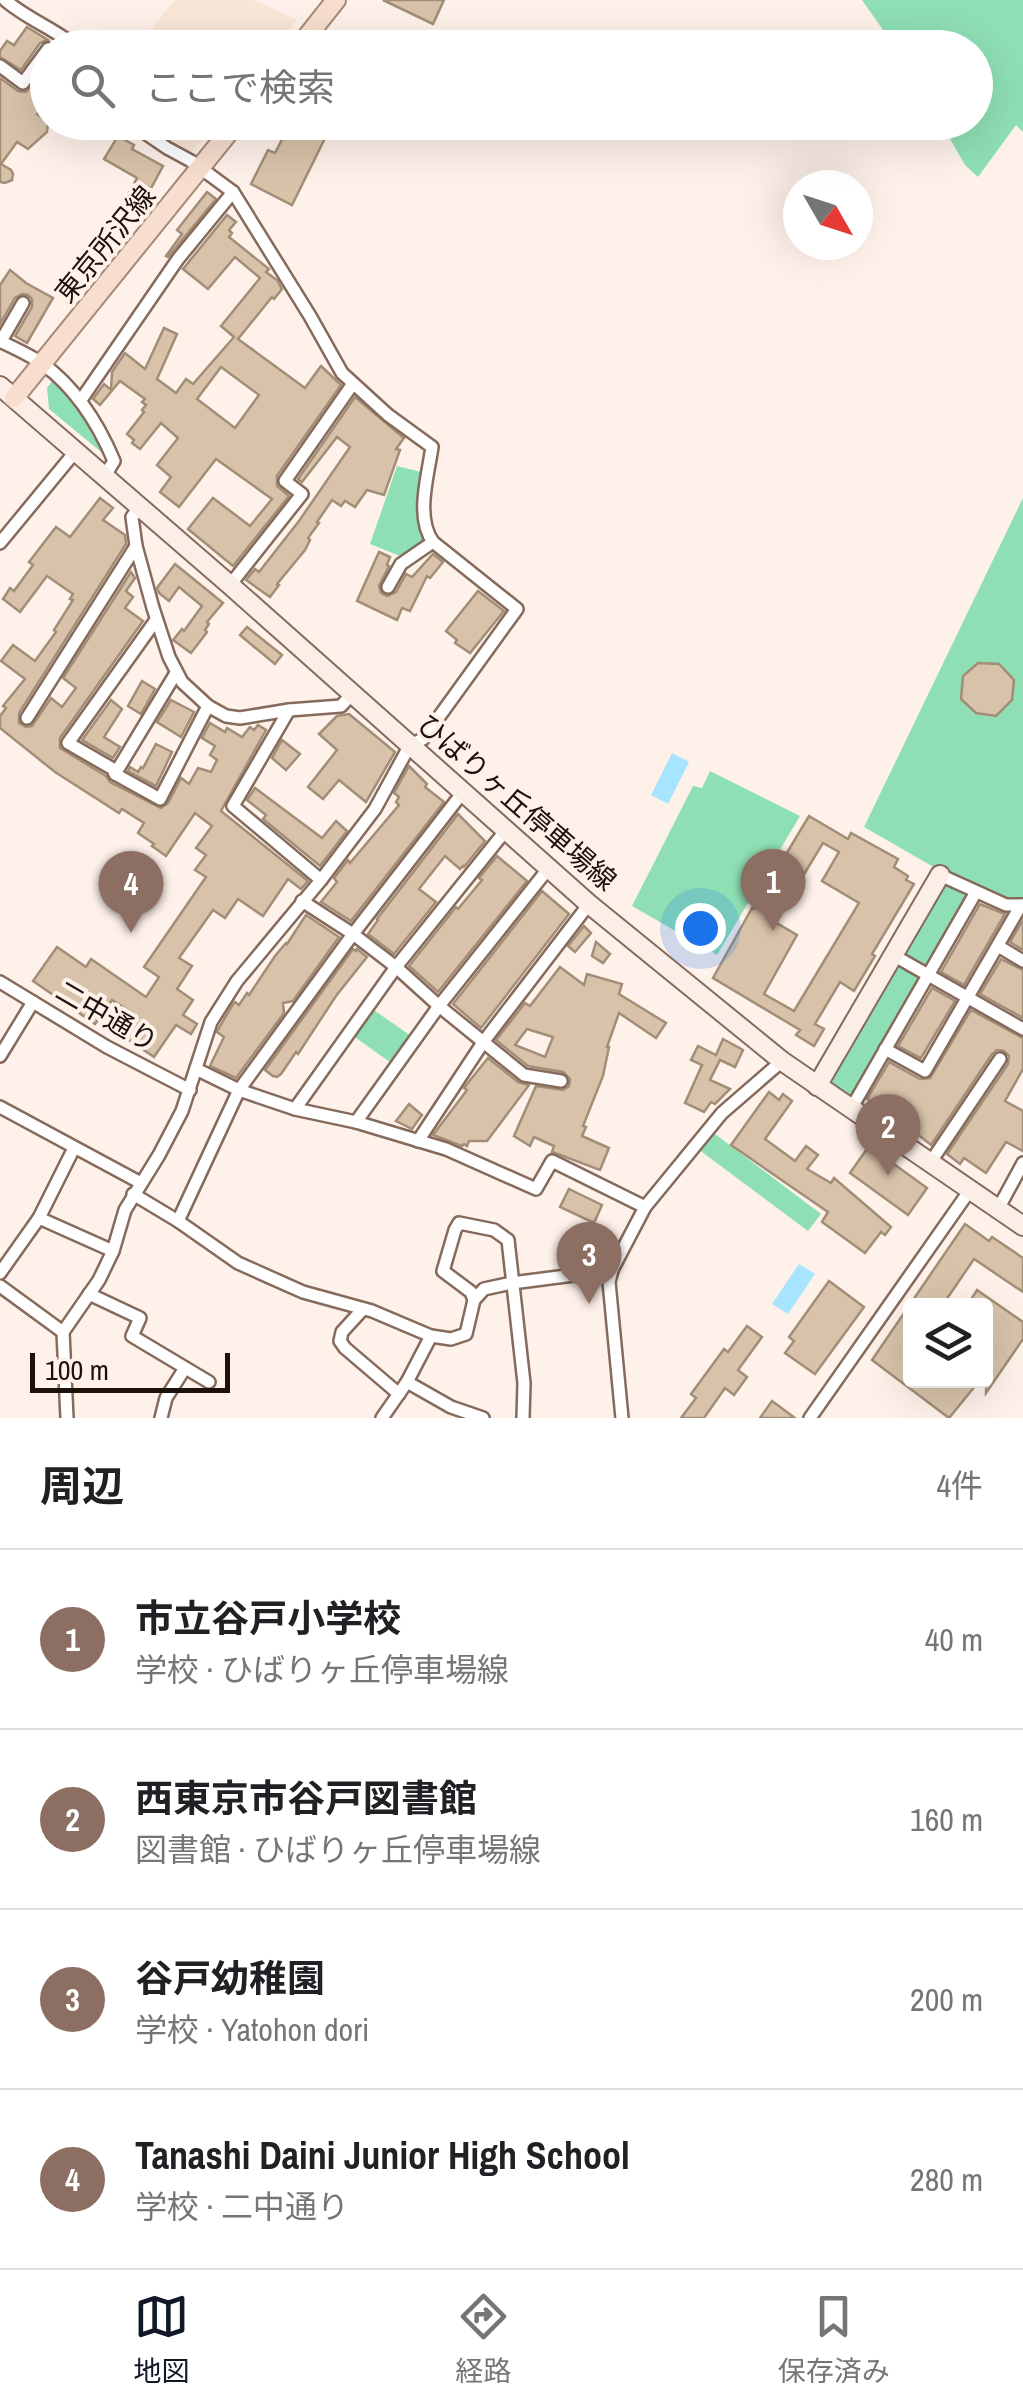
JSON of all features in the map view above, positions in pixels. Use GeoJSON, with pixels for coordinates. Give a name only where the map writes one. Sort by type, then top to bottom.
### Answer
{"type":"FeatureCollection","features":[{"type":"Feature","properties":{"kind":"main road"},"geometry":{"type":"LineString","coordinates":[[312,30],[336,0]]}},
{"type":"Feature","properties":{"kind":"main road","name":"東京所沢線"},"geometry":{"type":"LineString","coordinates":[[7,392],[43,364],[223,140]]}},
{"type":"Feature","properties":{"kind":"main road","name":"ひばりヶ丘停車場線"},"geometry":{"type":"LineString","coordinates":[[7,392],[589,904],[782,1061],[1023,1226]]}},
{"type":"Feature","properties":{"kind":"main road"},"geometry":{"type":"LineString","coordinates":[[817,1086],[940,874]]}},
{"type":"Feature","properties":{"kind":"street"},"geometry":{"type":"LineString","coordinates":[[4,0],[54,30]]}},
{"type":"Feature","properties":{"kind":"street"},"geometry":{"type":"LineString","coordinates":[[0,66],[23,83],[30,73]]}},
{"type":"Feature","properties":{"kind":"street"},"geometry":{"type":"LineString","coordinates":[[67,1418],[63,1332],[99,1280],[125,1210],[159,1154],[190,1090],[210,1022],[237,981],[376,809],[410,745],[423,738],[517,610],[433,542],[426,532],[424,502],[432,448],[342,373],[233,192],[158,140]]}},
{"type":"Feature","properties":{"kind":"street"},"geometry":{"type":"LineString","coordinates":[[81,400],[178,259],[233,192]]}},
{"type":"Feature","properties":{"kind":"street"},"geometry":{"type":"LineString","coordinates":[[23,303],[0,341],[43,364],[81,400],[114,461],[104,477]]}},
{"type":"Feature","properties":{"kind":"street"},"geometry":{"type":"LineString","coordinates":[[230,586],[302,494],[284,482],[352,384]]}},
{"type":"Feature","properties":{"kind":"street"},"geometry":{"type":"LineString","coordinates":[[0,556],[6,549],[0,544],[74,452]]}},
{"type":"Feature","properties":{"kind":"street"},"geometry":{"type":"LineString","coordinates":[[138,507],[132,516],[136,546],[156,620],[176,673],[208,706],[226,716],[240,718],[341,706],[352,694]]}},
{"type":"Feature","properties":{"kind":"street"},"geometry":{"type":"LineString","coordinates":[[388,587],[401,564],[433,542]]}},
{"type":"Feature","properties":{"kind":"street"},"geometry":{"type":"LineString","coordinates":[[27,718],[136,546]]}},
{"type":"Feature","properties":{"kind":"street"},"geometry":{"type":"LineString","coordinates":[[156,620],[68,743],[160,800],[208,706]]}},
{"type":"Feature","properties":{"kind":"street"},"geometry":{"type":"LineString","coordinates":[[115,774],[176,673]]}},
{"type":"Feature","properties":{"kind":"street"},"geometry":{"type":"LineString","coordinates":[[289,710],[232,806],[321,880]]}},
{"type":"Feature","properties":{"kind":"street"},"geometry":{"type":"LineString","coordinates":[[178,1221],[238,1090],[463,792]]}},
{"type":"Feature","properties":{"kind":"street"},"geometry":{"type":"LineString","coordinates":[[295,1109],[396,968],[506,830]]}},
{"type":"Feature","properties":{"kind":"street"},"geometry":{"type":"LineString","coordinates":[[356,1122],[439,1006],[548,868]]}},
{"type":"Feature","properties":{"kind":"street"},"geometry":{"type":"LineString","coordinates":[[885,1049],[925,1071],[1022,906],[1006,905],[940,874]]}},
{"type":"Feature","properties":{"kind":"street"},"geometry":{"type":"LineString","coordinates":[[850,1109],[976,892]]}},
{"type":"Feature","properties":{"kind":"street"},"geometry":{"type":"LineString","coordinates":[[302,901],[353,934],[524,1075],[561,1082]]}},
{"type":"Feature","properties":{"kind":"street"},"geometry":{"type":"LineString","coordinates":[[418,1141],[484,1041],[589,904]]}},
{"type":"Feature","properties":{"kind":"street"},"geometry":{"type":"LineString","coordinates":[[998,946],[1023,960]]}},
{"type":"Feature","properties":{"kind":"street"},"geometry":{"type":"LineString","coordinates":[[893,955],[1023,1029]]}},
{"type":"Feature","properties":{"kind":"street","name":"二中通り"},"geometry":{"type":"LineString","coordinates":[[0,982],[107,1048],[190,1090]]}},
{"type":"Feature","properties":{"kind":"street"},"geometry":{"type":"LineString","coordinates":[[0,1056],[33,1002]]}},
{"type":"Feature","properties":{"kind":"street"},"geometry":{"type":"LineString","coordinates":[[930,1163],[1000,1059]]}},
{"type":"Feature","properties":{"kind":"street"},"geometry":{"type":"LineString","coordinates":[[622,1418],[609,1282],[612,1270],[645,1207],[722,1113],[782,1061]]}},
{"type":"Feature","properties":{"kind":"street"},"geometry":{"type":"LineString","coordinates":[[196,1069],[238,1090],[295,1109],[356,1122],[446,1149],[536,1188],[552,1161],[645,1207]]}},
{"type":"Feature","properties":{"kind":"street"},"geometry":{"type":"LineString","coordinates":[[0,1107],[137,1188],[243,1266],[303,1292],[363,1309],[431,1336],[451,1339],[466,1334],[474,1300],[484,1289],[612,1270]]}},
{"type":"Feature","properties":{"kind":"street"},"geometry":{"type":"LineString","coordinates":[[0,1273],[39,1218],[74,1148]]}},
{"type":"Feature","properties":{"kind":"street"},"geometry":{"type":"LineString","coordinates":[[998,1209],[1023,1164]]}},
{"type":"Feature","properties":{"kind":"street"},"geometry":{"type":"LineString","coordinates":[[810,1418],[970,1190]]}},
{"type":"Feature","properties":{"kind":"street"},"geometry":{"type":"LineString","coordinates":[[39,1218],[112,1251]]}},
{"type":"Feature","properties":{"kind":"street"},"geometry":{"type":"LineString","coordinates":[[474,1300],[471,1292],[444,1271],[459,1223],[494,1230],[508,1240],[524,1383],[523,1418]]}},
{"type":"Feature","properties":{"kind":"street"},"geometry":{"type":"LineString","coordinates":[[0,1286],[63,1332]]}},
{"type":"Feature","properties":{"kind":"street"},"geometry":{"type":"LineString","coordinates":[[89,1294],[140,1318],[132,1336],[209,1382]]}},
{"type":"Feature","properties":{"kind":"street"},"geometry":{"type":"LineString","coordinates":[[363,1309],[342,1332],[340,1340],[399,1394]]}},
{"type":"Feature","properties":{"kind":"street"},"geometry":{"type":"LineString","coordinates":[[382,1418],[431,1336]]}},
{"type":"Feature","properties":{"kind":"street"},"geometry":{"type":"LineString","coordinates":[[161,1418],[166,1398],[185,1368]]}},
{"type":"Feature","properties":{"kind":"street"},"geometry":{"type":"LineString","coordinates":[[407,1382],[476,1417]]}},
{"type":"Feature","properties":{"kind":"shaded area"},"geometry":{"type":"Polygon","coordinates":[[[175,0],[254,0],[297,20],[289,30],[150,30],[175,0]]]}},
{"type":"Feature","properties":{"kind":"shaded area"},"geometry":{"type":"Polygon","coordinates":[[[166,140],[201,140],[189,155],[166,140]]]}},
{"type":"Feature","properties":{"kind":"green space"},"geometry":{"type":"Polygon","coordinates":[[[862,0],[1023,0],[1023,132],[1016,125],[978,177],[965,165],[951,140],[993,140],[993,30],[883,30],[862,0]]]}},
{"type":"Feature","properties":{"kind":"green space"},"geometry":{"type":"Polygon","coordinates":[[[53,380],[83,416],[106,456],[49,409],[47,388],[53,380]]]}},
{"type":"Feature","properties":{"kind":"green space"},"geometry":{"type":"Polygon","coordinates":[[[397,466],[425,473],[420,503],[422,534],[429,538],[400,556],[370,544],[397,466]]]}},
{"type":"Feature","properties":{"kind":"green space"},"geometry":{"type":"Polygon","coordinates":[[[1023,498],[1023,902],[1006,901],[937,869],[864,827],[1023,498]]]}},
{"type":"Feature","properties":{"kind":"green space"},"geometry":{"type":"Polygon","coordinates":[[[710,771],[800,816],[717,955],[632,906],[693,786],[702,788],[710,771]]]}},
{"type":"Feature","properties":{"kind":"green space"},"geometry":{"type":"Polygon","coordinates":[[[932,870],[976,892],[851,1109],[811,1081],[815,1067],[932,870]]]}},
{"type":"Feature","properties":{"kind":"green space"},"geometry":{"type":"Polygon","coordinates":[[[371,1008],[414,1038],[394,1065],[352,1035],[371,1008]]]}},
{"type":"Feature","properties":{"kind":"green space"},"geometry":{"type":"Polygon","coordinates":[[[711,1131],[821,1214],[808,1231],[698,1149],[711,1131]]]}},
{"type":"Feature","properties":{"kind":"water"},"geometry":{"type":"Polygon","coordinates":[[[672,753],[689,762],[668,804],[651,795],[672,753]]]}},
{"type":"Feature","properties":{"kind":"water"},"geometry":{"type":"Polygon","coordinates":[[[799,1264],[815,1274],[788,1314],[772,1304],[799,1264]]]}},
{"type":"Feature","properties":{"kind":"building"},"geometry":{"type":"Polygon","coordinates":[[[383,0],[444,0],[433,24],[383,0]]]}},
{"type":"Feature","properties":{"kind":"building"},"geometry":{"type":"Polygon","coordinates":[[[27,27],[32,30],[30,57],[21,70],[0,57],[7,41],[14,45],[27,27]]]}},
{"type":"Feature","properties":{"kind":"building"},"geometry":{"type":"Polygon","coordinates":[[[0,78],[26,92],[30,87],[30,140],[38,140],[28,149],[17,142],[1,164],[11,170],[12,180],[0,182],[0,78]]]}},
{"type":"Feature","properties":{"kind":"building"},"geometry":{"type":"Polygon","coordinates":[[[116,140],[125,140],[134,145],[132,149],[163,166],[137,214],[122,206],[137,178],[104,159],[116,140]]]}},
{"type":"Feature","properties":{"kind":"building"},"geometry":{"type":"Polygon","coordinates":[[[282,140],[324,140],[292,205],[251,184],[268,150],[275,153],[282,140]]]}},
{"type":"Feature","properties":{"kind":"building"},"geometry":{"type":"Polygon","coordinates":[[[207,192],[216,199],[166,256],[182,234],[177,230],[207,192]]]}},
{"type":"Feature","properties":{"kind":"building"},"geometry":{"type":"Polygon","coordinates":[[[227,215],[236,222],[229,237],[269,269],[266,272],[282,289],[238,339],[305,388],[321,366],[341,385],[277,476],[277,486],[289,496],[233,566],[188,529],[213,498],[250,526],[272,499],[216,459],[179,507],[160,492],[171,477],[157,465],[178,438],[161,423],[140,449],[132,443],[134,440],[127,434],[144,412],[145,399],[120,381],[100,405],[93,399],[104,384],[111,390],[112,372],[125,353],[145,369],[164,328],[177,334],[157,379],[176,393],[186,379],[193,384],[234,337],[221,326],[260,278],[235,257],[208,289],[183,269],[227,215]],[[221,367],[197,399],[235,428],[259,395],[221,367]]]}},
{"type":"Feature","properties":{"kind":"building"},"geometry":{"type":"Polygon","coordinates":[[[10,270],[53,298],[27,343],[15,336],[32,307],[28,295],[15,298],[0,324],[0,285],[10,270]]]}},
{"type":"Feature","properties":{"kind":"building"},"geometry":{"type":"Polygon","coordinates":[[[355,397],[404,438],[396,449],[400,450],[384,495],[367,490],[355,507],[345,501],[341,506],[332,500],[308,538],[305,550],[270,597],[246,580],[255,569],[259,572],[299,521],[350,447],[337,437],[302,482],[298,479],[355,397]]]}},
{"type":"Feature","properties":{"kind":"building"},"geometry":{"type":"Polygon","coordinates":[[[100,498],[113,508],[103,520],[125,535],[126,544],[19,713],[19,723],[32,726],[51,698],[62,707],[76,688],[63,678],[131,572],[135,578],[126,591],[133,597],[125,608],[143,621],[60,738],[60,748],[110,782],[161,808],[168,803],[181,778],[189,784],[198,768],[211,772],[217,760],[210,755],[215,746],[202,738],[210,723],[242,737],[250,727],[254,730],[258,725],[266,730],[221,811],[308,881],[301,889],[288,879],[263,916],[238,899],[225,918],[213,910],[179,958],[192,966],[177,989],[193,1000],[183,1015],[197,1024],[191,1034],[176,1025],[154,1057],[120,1034],[134,1014],[112,1000],[95,1024],[33,981],[57,947],[86,967],[91,959],[146,997],[159,977],[144,967],[206,877],[195,870],[206,855],[196,848],[212,826],[195,813],[166,856],[138,833],[144,823],[122,809],[119,813],[55,772],[0,728],[0,716],[6,708],[3,706],[25,679],[1,661],[13,645],[35,661],[56,632],[73,594],[47,576],[20,612],[3,599],[10,588],[14,591],[33,565],[29,562],[56,527],[70,537],[100,498]]]}},
{"type":"Feature","properties":{"kind":"building"},"geometry":{"type":"Polygon","coordinates":[[[379,552],[390,557],[379,586],[387,596],[396,592],[406,574],[412,577],[433,554],[443,562],[430,578],[427,576],[410,611],[402,608],[397,620],[357,601],[379,552]]]}},
{"type":"Feature","properties":{"kind":"building"},"geometry":{"type":"Polygon","coordinates":[[[175,564],[223,603],[207,622],[207,632],[191,653],[173,640],[202,606],[179,587],[169,601],[157,588],[175,564]]]}},
{"type":"Feature","properties":{"kind":"building"},"geometry":{"type":"Polygon","coordinates":[[[478,591],[504,611],[470,653],[446,631],[478,591]]]}},
{"type":"Feature","properties":{"kind":"building"},"geometry":{"type":"Polygon","coordinates":[[[247,627],[282,655],[275,664],[240,635],[247,627]]]}},
{"type":"Feature","properties":{"kind":"building"},"geometry":{"type":"Polygon","coordinates":[[[978,663],[999,664],[1014,680],[1012,700],[996,716],[976,713],[961,699],[963,676],[978,663]]]}},
{"type":"Feature","properties":{"kind":"building"},"geometry":{"type":"Polygon","coordinates":[[[142,681],[155,689],[141,714],[128,706],[142,681]]]}},
{"type":"Feature","properties":{"kind":"building"},"geometry":{"type":"Polygon","coordinates":[[[111,700],[122,709],[104,737],[120,747],[113,758],[82,740],[111,700]]]}},
{"type":"Feature","properties":{"kind":"building"},"geometry":{"type":"Polygon","coordinates":[[[171,700],[194,712],[181,737],[157,722],[171,700]]]}},
{"type":"Feature","properties":{"kind":"building"},"geometry":{"type":"Polygon","coordinates":[[[349,714],[395,752],[366,802],[339,780],[323,799],[308,787],[337,750],[319,734],[337,716],[349,714]]]}},
{"type":"Feature","properties":{"kind":"building"},"geometry":{"type":"Polygon","coordinates":[[[282,740],[300,754],[286,770],[272,758],[282,740]]]}},
{"type":"Feature","properties":{"kind":"building"},"geometry":{"type":"Polygon","coordinates":[[[156,744],[172,752],[156,786],[128,771],[130,767],[138,772],[143,768],[156,744]]]}},
{"type":"Feature","properties":{"kind":"building"},"geometry":{"type":"Polygon","coordinates":[[[409,766],[427,784],[425,787],[444,802],[351,921],[321,902],[348,860],[350,863],[399,805],[399,797],[394,793],[409,766]]]}},
{"type":"Feature","properties":{"kind":"building"},"geometry":{"type":"Polygon","coordinates":[[[255,788],[322,838],[336,821],[347,831],[320,866],[263,819],[266,815],[247,800],[255,788]]]}},
{"type":"Feature","properties":{"kind":"building"},"geometry":{"type":"Polygon","coordinates":[[[458,814],[485,841],[460,869],[445,856],[419,889],[436,902],[394,954],[368,934],[458,814]]]}},
{"type":"Feature","properties":{"kind":"building"},"geometry":{"type":"Polygon","coordinates":[[[809,816],[848,839],[851,833],[898,859],[894,867],[914,884],[854,991],[840,982],[815,1024],[824,1029],[814,1046],[796,1035],[800,1030],[713,978],[809,816]],[[823,843],[775,922],[797,935],[764,994],[794,1011],[859,903],[822,881],[839,852],[823,843]]]}},
{"type":"Feature","properties":{"kind":"building"},"geometry":{"type":"Polygon","coordinates":[[[497,856],[527,881],[438,992],[409,966],[482,880],[479,878],[497,856]]]}},
{"type":"Feature","properties":{"kind":"building"},"geometry":{"type":"Polygon","coordinates":[[[542,891],[569,914],[481,1028],[453,1004],[542,891]]]}},
{"type":"Feature","properties":{"kind":"building"},"geometry":{"type":"Polygon","coordinates":[[[980,904],[1005,914],[964,985],[941,972],[980,904]]]}},
{"type":"Feature","properties":{"kind":"building"},"geometry":{"type":"Polygon","coordinates":[[[306,915],[339,937],[293,1001],[283,1003],[284,1013],[236,1078],[210,1066],[224,1037],[217,1032],[233,1004],[239,1005],[249,995],[306,915]]]}},
{"type":"Feature","properties":{"kind":"building"},"geometry":{"type":"Polygon","coordinates":[[[1023,920],[1023,950],[1010,942],[1023,920]]]}},
{"type":"Feature","properties":{"kind":"building"},"geometry":{"type":"Polygon","coordinates":[[[584,926],[591,933],[575,952],[568,946],[584,926]]]}},
{"type":"Feature","properties":{"kind":"building"},"geometry":{"type":"Polygon","coordinates":[[[596,942],[610,954],[603,963],[592,956],[596,942]]]}},
{"type":"Feature","properties":{"kind":"building"},"geometry":{"type":"Polygon","coordinates":[[[353,949],[367,957],[298,1054],[281,1074],[273,1076],[265,1070],[353,949]]]}},
{"type":"Feature","properties":{"kind":"building"},"geometry":{"type":"Polygon","coordinates":[[[1001,959],[1023,970],[1023,1018],[980,994],[1001,959]]]}},
{"type":"Feature","properties":{"kind":"building"},"geometry":{"type":"Polygon","coordinates":[[[560,967],[584,985],[587,974],[622,984],[619,994],[666,1023],[656,1038],[619,1013],[607,1047],[603,1076],[583,1126],[586,1127],[582,1136],[609,1148],[600,1170],[552,1152],[554,1146],[534,1137],[530,1146],[514,1136],[536,1086],[563,1090],[570,1079],[563,1072],[528,1066],[496,1040],[525,1003],[530,1006],[560,967]],[[527,1029],[515,1045],[545,1057],[553,1037],[527,1029]]]}},
{"type":"Feature","properties":{"kind":"building"},"geometry":{"type":"Polygon","coordinates":[[[932,988],[955,1001],[921,1058],[898,1046],[932,988]]]}},
{"type":"Feature","properties":{"kind":"building"},"geometry":{"type":"Polygon","coordinates":[[[971,1010],[1023,1038],[1023,1069],[1005,1101],[1023,1111],[1023,1151],[1006,1142],[986,1173],[964,1158],[960,1164],[947,1154],[1008,1064],[1009,1056],[1004,1051],[992,1054],[931,1145],[918,1131],[867,1099],[889,1062],[920,1079],[930,1078],[971,1010]]]}},
{"type":"Feature","properties":{"kind":"building"},"geometry":{"type":"Polygon","coordinates":[[[723,1039],[743,1050],[735,1067],[720,1060],[710,1080],[730,1089],[704,1112],[685,1103],[702,1065],[691,1060],[698,1046],[716,1055],[723,1039]]]}},
{"type":"Feature","properties":{"kind":"building"},"geometry":{"type":"Polygon","coordinates":[[[488,1058],[518,1082],[529,1085],[487,1141],[469,1141],[462,1146],[433,1135],[467,1090],[464,1088],[488,1058]]]}},
{"type":"Feature","properties":{"kind":"building"},"geometry":{"type":"Polygon","coordinates":[[[769,1092],[779,1100],[783,1094],[792,1101],[765,1139],[795,1161],[806,1146],[818,1155],[807,1169],[831,1183],[834,1178],[891,1227],[885,1235],[881,1232],[865,1253],[822,1222],[828,1212],[731,1145],[769,1092]]]}},
{"type":"Feature","properties":{"kind":"building"},"geometry":{"type":"Polygon","coordinates":[[[409,1104],[422,1115],[412,1129],[396,1121],[409,1104]]]}},
{"type":"Feature","properties":{"kind":"building"},"geometry":{"type":"Polygon","coordinates":[[[869,1146],[927,1188],[908,1215],[850,1173],[869,1146]]]}},
{"type":"Feature","properties":{"kind":"building"},"geometry":{"type":"Polygon","coordinates":[[[569,1189],[602,1205],[594,1223],[560,1207],[569,1189]]]}},
{"type":"Feature","properties":{"kind":"building"},"geometry":{"type":"Polygon","coordinates":[[[965,1224],[1023,1258],[1023,1292],[974,1259],[947,1298],[914,1298],[965,1224]]]}},
{"type":"Feature","properties":{"kind":"building"},"geometry":{"type":"Polygon","coordinates":[[[829,1281],[864,1307],[815,1374],[785,1353],[794,1341],[789,1337],[829,1281]]]}},
{"type":"Feature","properties":{"kind":"building"},"geometry":{"type":"Polygon","coordinates":[[[977,1290],[988,1298],[972,1298],[977,1290]]]}},
{"type":"Feature","properties":{"kind":"building"},"geometry":{"type":"Polygon","coordinates":[[[993,1301],[1023,1322],[1023,1339],[993,1383],[993,1301]]]}},
{"type":"Feature","properties":{"kind":"building"},"geometry":{"type":"Polygon","coordinates":[[[903,1315],[903,1383],[872,1360],[903,1315]]]}},
{"type":"Feature","properties":{"kind":"building"},"geometry":{"type":"Polygon","coordinates":[[[747,1326],[762,1337],[738,1370],[747,1377],[734,1395],[725,1388],[704,1418],[681,1418],[696,1398],[691,1394],[724,1349],[728,1352],[747,1326]]]}},
{"type":"Feature","properties":{"kind":"building"},"geometry":{"type":"Polygon","coordinates":[[[909,1388],[973,1388],[949,1418],[909,1388]]]}},
{"type":"Feature","properties":{"kind":"building"},"geometry":{"type":"Polygon","coordinates":[[[772,1401],[795,1418],[760,1418],[772,1401]]]}},
{"type":"Feature","properties":{"kind":"place","name":"市立谷戸小学校"},"geometry":{"type":"Point","coordinates":[773,931]}},
{"type":"Feature","properties":{"kind":"place","name":"Tanashi Daini Junior High School"},"geometry":{"type":"Point","coordinates":[131,933]}},
{"type":"Feature","properties":{"kind":"place","name":"西東京市谷戸図書館"},"geometry":{"type":"Point","coordinates":[888,1176]}},
{"type":"Feature","properties":{"kind":"place","name":"谷戸幼稚園"},"geometry":{"type":"Point","coordinates":[589,1304]}}]}
